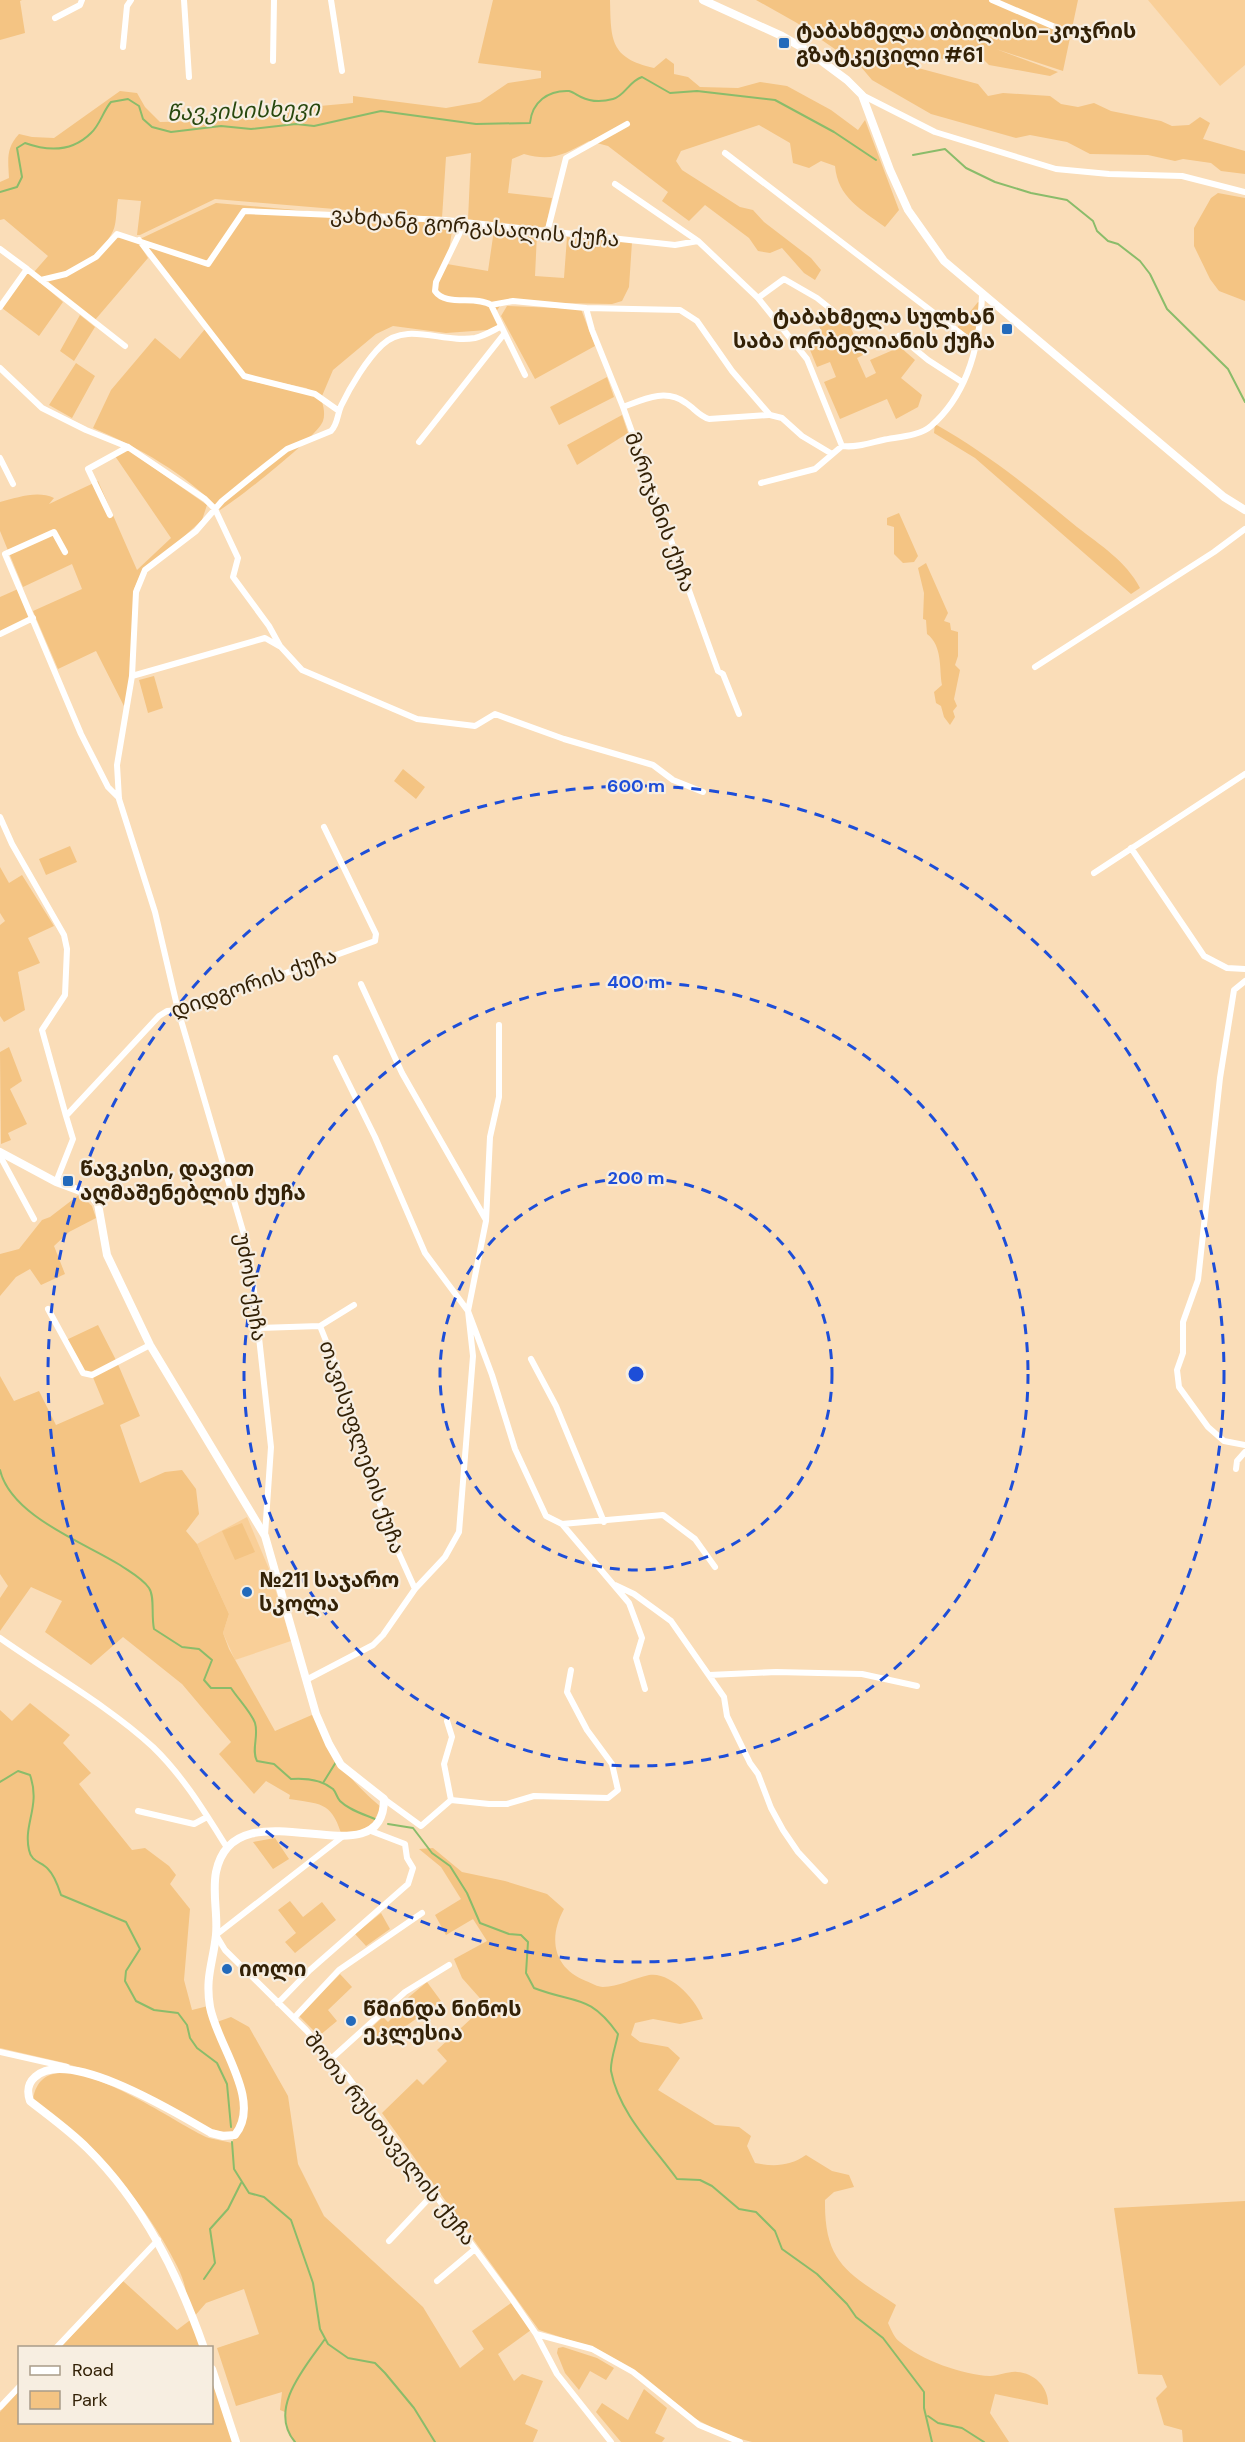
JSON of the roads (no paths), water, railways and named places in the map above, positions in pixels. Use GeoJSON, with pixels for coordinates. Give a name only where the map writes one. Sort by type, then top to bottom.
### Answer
{"type":"FeatureCollection","features":[{"type":"Feature","properties":{"kind":"street"},"geometry":{"type":"LineString","coordinates":[[55,18],[80,5],[82,0]]}},
{"type":"Feature","properties":{"kind":"street"},"geometry":{"type":"LineString","coordinates":[[123,47],[127,6],[131,0]]}},
{"type":"Feature","properties":{"kind":"street"},"geometry":{"type":"LineString","coordinates":[[184,0],[189,77]]}},
{"type":"Feature","properties":{"kind":"street"},"geometry":{"type":"LineString","coordinates":[[273,61],[274,0]]}},
{"type":"Feature","properties":{"kind":"street"},"geometry":{"type":"LineString","coordinates":[[331,0],[342,71]]}},
{"type":"Feature","properties":{"kind":"street"},"geometry":{"type":"LineString","coordinates":[[703,0],[808,51],[862,95],[936,132],[1056,169],[1109,174],[1182,176],[1245,192]]}},
{"type":"Feature","properties":{"kind":"street"},"geometry":{"type":"LineString","coordinates":[[992,0],[1055,27]]}},
{"type":"Feature","properties":{"kind":"street"},"geometry":{"type":"LineString","coordinates":[[862,95],[890,170],[909,210],[944,261],[982,296],[1224,497],[1245,510]]}},
{"type":"Feature","properties":{"kind":"street"},"geometry":{"type":"LineString","coordinates":[[547,232],[567,158],[627,124]]}},
{"type":"Feature","properties":{"kind":"street"},"geometry":{"type":"LineString","coordinates":[[725,153],[977,346]]}},
{"type":"Feature","properties":{"kind":"street"},"geometry":{"type":"LineString","coordinates":[[615,184],[698,241],[758,298],[807,359],[842,447]]}},
{"type":"Feature","properties":{"kind":"street","name":"ვახტანგ გორგასალის ქუჩა"},"geometry":{"type":"LineString","coordinates":[[139,239],[208,264],[244,211],[465,222],[675,245],[698,241]]}},
{"type":"Feature","properties":{"kind":"street"},"geometry":{"type":"LineString","coordinates":[[465,222],[436,282],[435,291],[442,297],[484,301],[491,305],[525,375]]}},
{"type":"Feature","properties":{"kind":"street"},"geometry":{"type":"LineString","coordinates":[[41,280],[66,274],[96,257],[115,234],[139,239],[244,376],[315,394],[339,411]]}},
{"type":"Feature","properties":{"kind":"street"},"geometry":{"type":"LineString","coordinates":[[0,249],[125,346]]}},
{"type":"Feature","properties":{"kind":"street"},"geometry":{"type":"LineString","coordinates":[[0,307],[27,269]]}},
{"type":"Feature","properties":{"kind":"street"},"geometry":{"type":"LineString","coordinates":[[758,298],[784,279],[817,298],[837,314]]}},
{"type":"Feature","properties":{"kind":"street"},"geometry":{"type":"LineString","coordinates":[[761,483],[815,469],[842,447],[897,437],[931,426],[962,382],[977,346],[982,296]]}},
{"type":"Feature","properties":{"kind":"street"},"geometry":{"type":"LineString","coordinates":[[491,305],[513,301],[586,308],[657,307],[689,314],[770,415]]}},
{"type":"Feature","properties":{"kind":"street","name":"მარიჯანის ქუჩა"},"geometry":{"type":"LineString","coordinates":[[586,308],[592,330],[623,407],[718,671],[723,674],[739,714]]}},
{"type":"Feature","properties":{"kind":"street"},"geometry":{"type":"LineString","coordinates":[[119,799],[119,744],[128,708],[132,676],[136,592],[145,570],[196,531],[215,509],[243,483],[287,449],[331,431],[336,426],[339,411],[366,364],[382,344],[396,335],[411,333],[473,338],[500,327]]}},
{"type":"Feature","properties":{"kind":"street"},"geometry":{"type":"LineString","coordinates":[[418,442],[504,334]]}},
{"type":"Feature","properties":{"kind":"street"},"geometry":{"type":"LineString","coordinates":[[899,336],[928,360],[962,382]]}},
{"type":"Feature","properties":{"kind":"street"},"geometry":{"type":"LineString","coordinates":[[0,368],[42,408],[86,430],[128,447],[205,499],[215,509],[238,558],[233,577],[274,632],[280,646],[302,670],[417,719],[475,726],[495,714],[564,739],[653,765],[673,780],[703,792]]}},
{"type":"Feature","properties":{"kind":"street"},"geometry":{"type":"LineString","coordinates":[[623,407],[663,394],[672,395],[686,402],[708,419],[770,415],[782,418],[802,436],[832,454]]}},
{"type":"Feature","properties":{"kind":"street"},"geometry":{"type":"LineString","coordinates":[[110,515],[88,469],[128,447]]}},
{"type":"Feature","properties":{"kind":"street"},"geometry":{"type":"LineString","coordinates":[[0,458],[13,484]]}},
{"type":"Feature","properties":{"kind":"street"},"geometry":{"type":"LineString","coordinates":[[1035,667],[1206,558],[1245,529]]}},
{"type":"Feature","properties":{"kind":"street"},"geometry":{"type":"LineString","coordinates":[[65,552],[54,532],[6,553],[81,734],[108,787],[119,799]]}},
{"type":"Feature","properties":{"kind":"street"},"geometry":{"type":"LineString","coordinates":[[0,634],[33,618]]}},
{"type":"Feature","properties":{"kind":"street"},"geometry":{"type":"LineString","coordinates":[[132,676],[265,638],[280,646]]}},
{"type":"Feature","properties":{"kind":"street"},"geometry":{"type":"LineString","coordinates":[[1094,873],[1245,774]]}},
{"type":"Feature","properties":{"kind":"street","name":"უძოს ქუჩა"},"geometry":{"type":"LineString","coordinates":[[119,799],[155,912],[178,1010],[250,1255],[271,1447],[265,1536]]}},
{"type":"Feature","properties":{"kind":"street"},"geometry":{"type":"LineString","coordinates":[[0,817],[12,844],[64,935],[68,984],[60,1003],[42,1030],[73,1139],[56,1182]]}},
{"type":"Feature","properties":{"kind":"street","name":"დიდგორის ქუჩა"},"geometry":{"type":"LineString","coordinates":[[66,1116],[159,1016],[167,1011],[178,1010],[375,941],[375,934],[324,827]]}},
{"type":"Feature","properties":{"kind":"street"},"geometry":{"type":"LineString","coordinates":[[1131,848],[1203,956],[1227,968],[1245,969]]}},
{"type":"Feature","properties":{"kind":"street"},"geometry":{"type":"LineString","coordinates":[[1245,981],[1234,990],[1220,1078],[1198,1280],[1183,1322],[1183,1353],[1177,1370],[1179,1386],[1208,1427],[1224,1441],[1245,1445]]}},
{"type":"Feature","properties":{"kind":"street"},"geometry":{"type":"LineString","coordinates":[[361,984],[402,1073],[486,1221]]}},
{"type":"Feature","properties":{"kind":"street"},"geometry":{"type":"LineString","coordinates":[[306,1680],[373,1645],[383,1635],[415,1589],[445,1557],[459,1532],[473,1356],[468,1311],[486,1221],[490,1137],[499,1096],[500,1025]]}},
{"type":"Feature","properties":{"kind":"street"},"geometry":{"type":"LineString","coordinates":[[336,1058],[375,1137],[425,1253],[468,1311],[492,1375],[515,1449],[546,1516],[562,1524],[629,1603],[642,1638],[636,1658],[645,1689]]}},
{"type":"Feature","properties":{"kind":"street"},"geometry":{"type":"LineString","coordinates":[[0,1154],[56,1182],[80,1189],[91,1195],[98,1204],[107,1255],[150,1345],[265,1536],[316,1714],[341,1765],[421,1826],[451,1800],[507,1804],[534,1797],[608,1798],[618,1790],[612,1764],[586,1730],[567,1692],[571,1670]]}},
{"type":"Feature","properties":{"kind":"street"},"geometry":{"type":"LineString","coordinates":[[0,1154],[34,1219]]}},
{"type":"Feature","properties":{"kind":"street"},"geometry":{"type":"LineString","coordinates":[[320,1326],[354,1305]]}},
{"type":"Feature","properties":{"kind":"street"},"geometry":{"type":"LineString","coordinates":[[48,1309],[83,1373],[92,1375],[150,1345]]}},
{"type":"Feature","properties":{"kind":"street","name":"თავისუფლების ქუჩა"},"geometry":{"type":"LineString","coordinates":[[259,1328],[320,1326],[344,1386],[387,1527],[415,1589]]}},
{"type":"Feature","properties":{"kind":"street"},"geometry":{"type":"LineString","coordinates":[[531,1359],[556,1406],[604,1522]]}},
{"type":"Feature","properties":{"kind":"street"},"geometry":{"type":"LineString","coordinates":[[1236,1469],[1237,1461],[1245,1452]]}},
{"type":"Feature","properties":{"kind":"street"},"geometry":{"type":"LineString","coordinates":[[562,1524],[663,1515],[695,1539],[715,1567]]}},
{"type":"Feature","properties":{"kind":"street"},"geometry":{"type":"LineString","coordinates":[[615,1585],[634,1594],[671,1621],[724,1697],[727,1716],[750,1763],[758,1774],[771,1808],[783,1830],[798,1852],[825,1881]]}},
{"type":"Feature","properties":{"kind":"street"},"geometry":{"type":"LineString","coordinates":[[0,1638],[74,1687],[140,1736],[190,1789],[226,1846]]}},
{"type":"Feature","properties":{"kind":"street"},"geometry":{"type":"LineString","coordinates":[[709,1675],[776,1672],[862,1674],[917,1686]]}},
{"type":"Feature","properties":{"kind":"street"},"geometry":{"type":"LineString","coordinates":[[447,1721],[452,1737],[444,1764],[451,1800]]}},
{"type":"Feature","properties":{"kind":"street"},"geometry":{"type":"LineString","coordinates":[[0,2052],[67,2067],[131,2090],[212,2133],[223,2136],[235,2135],[243,2125],[244,2104],[210,2006],[208,1972],[216,1935],[214,1885],[220,1858],[226,1846],[247,1835],[297,1831],[342,1837],[371,1831],[382,1821],[384,1799]]}},
{"type":"Feature","properties":{"kind":"street"},"geometry":{"type":"LineString","coordinates":[[138,1810],[194,1824],[207,1817]]}},
{"type":"Feature","properties":{"kind":"street"},"geometry":{"type":"LineString","coordinates":[[278,2003],[310,1970],[408,1884],[413,1868],[407,1858],[405,1844],[371,1831]]}},
{"type":"Feature","properties":{"kind":"street"},"geometry":{"type":"LineString","coordinates":[[216,1935],[342,1837]]}},
{"type":"Feature","properties":{"kind":"street"},"geometry":{"type":"LineString","coordinates":[[294,2018],[339,1970],[422,1913]]}},
{"type":"Feature","properties":{"kind":"street","name":"შოთა რუსთაველის ქუჩა"},"geometry":{"type":"LineString","coordinates":[[216,1935],[225,1950],[332,2058],[536,2334],[557,2374],[611,2442]]}},
{"type":"Feature","properties":{"kind":"street"},"geometry":{"type":"LineString","coordinates":[[332,2058],[405,1992],[449,1965]]}},
{"type":"Feature","properties":{"kind":"street"},"geometry":{"type":"LineString","coordinates":[[67,2067],[49,2069],[31,2081],[27,2092],[30,2101],[87,2148],[158,2240],[178,2281],[203,2346]]}},
{"type":"Feature","properties":{"kind":"street"},"geometry":{"type":"LineString","coordinates":[[389,2241],[434,2193]]}},
{"type":"Feature","properties":{"kind":"street"},"geometry":{"type":"LineString","coordinates":[[58,2346],[158,2240]]}},
{"type":"Feature","properties":{"kind":"street"},"geometry":{"type":"LineString","coordinates":[[437,2281],[475,2249]]}},
{"type":"Feature","properties":{"kind":"street"},"geometry":{"type":"LineString","coordinates":[[536,2334],[592,2349],[633,2372],[699,2425],[740,2442]]}},
{"type":"Feature","properties":{"kind":"street"},"geometry":{"type":"LineString","coordinates":[[213,2372],[234,2441]]}},
{"type":"Feature","properties":{"kind":"street"},"geometry":{"type":"LineString","coordinates":[[0,2406],[18,2388]]}},
{"type":"Feature","properties":{"kind":"waterway","name":"წავკისისხევი"},"geometry":{"type":"LineString","coordinates":[[0,192],[17,187],[22,177],[17,148],[25,143],[51,148],[76,144],[94,130],[111,102],[128,99],[139,106],[143,119],[152,127],[171,132],[221,126],[251,129],[296,124],[314,126],[381,111],[476,124],[530,123],[534,109],[548,95],[569,91],[589,100],[609,100],[621,95],[642,77],[670,93],[697,91],[775,100],[834,132],[876,160]]}},
{"type":"Feature","properties":{"kind":"waterway","name":"წავკისისხევი"},"geometry":{"type":"LineString","coordinates":[[913,155],[945,149],[966,168],[995,182],[1031,193],[1067,200],[1093,221],[1097,231],[1108,241],[1118,244],[1140,261],[1150,274],[1167,309],[1228,369],[1245,402]]}},
{"type":"Feature","properties":{"kind":"waterway"},"geometry":{"type":"LineString","coordinates":[[0,1470],[7,1486],[18,1501],[33,1514],[120,1565],[146,1584],[152,1596],[154,1629],[182,1647],[199,1649],[212,1660],[204,1680],[211,1688],[231,1688],[251,1714],[256,1728],[255,1757],[257,1761],[274,1764],[291,1779],[307,1779],[323,1783],[333,1789],[344,1804],[356,1812],[375,1819]]}},
{"type":"Feature","properties":{"kind":"waterway"},"geometry":{"type":"LineString","coordinates":[[323,1783],[336,1762]]}},
{"type":"Feature","properties":{"kind":"waterway"},"geometry":{"type":"LineString","coordinates":[[0,1782],[18,1771],[30,1775],[34,1796],[28,1832],[30,1854],[50,1872],[61,1895],[126,1922],[140,1949],[126,1971],[125,1981],[136,2001],[154,2010],[178,2013],[187,2025],[190,2038],[197,2048],[217,2063],[227,2084],[231,2127]]}},
{"type":"Feature","properties":{"kind":"waterway"},"geometry":{"type":"LineString","coordinates":[[388,1824],[413,1828],[432,1853],[450,1866],[467,1893],[480,1923],[509,1934],[521,1935],[528,1942],[526,1973],[534,1988],[589,2006],[608,2021],[618,2034],[611,2071],[621,2101],[677,2179],[700,2180],[712,2186],[739,2209],[756,2212],[775,2231],[782,2249],[817,2274],[847,2304],[856,2317],[883,2338],[924,2392],[924,2408],[932,2442]]}},
{"type":"Feature","properties":{"kind":"waterway"},"geometry":{"type":"LineString","coordinates":[[232,2142],[234,2169],[249,2193],[264,2197],[291,2220],[313,2283],[320,2329],[328,2344],[348,2358],[375,2363],[414,2408],[435,2442]]}},
{"type":"Feature","properties":{"kind":"waterway"},"geometry":{"type":"LineString","coordinates":[[204,2279],[215,2263],[210,2229],[228,2209],[241,2183]]}},
{"type":"Feature","properties":{"kind":"waterway"},"geometry":{"type":"LineString","coordinates":[[295,2442],[287,2429],[285,2416],[287,2402],[292,2388],[325,2339]]}},
{"type":"Feature","properties":{"kind":"waterway"},"geometry":{"type":"LineString","coordinates":[[928,2416],[938,2423],[962,2428],[984,2442]]}},
{"type":"Feature","properties":{"kind":"place","name":"ტაბახმელა თბილისი-კოჯრის გზატკეცილი #61"},"geometry":{"type":"Point","coordinates":[784,43]}},
{"type":"Feature","properties":{"kind":"place","name":"ტაბახმელა სულხან საბა ორბელიანის ქუჩა"},"geometry":{"type":"Point","coordinates":[1007,329]}},
{"type":"Feature","properties":{"kind":"place","name":"წავკისი, დავით აღმაშენებლის ქუჩა"},"geometry":{"type":"Point","coordinates":[68,1181]}},
{"type":"Feature","properties":{"kind":"place","name":"№211 საჯარო სკოლა"},"geometry":{"type":"Point","coordinates":[247,1592]}},
{"type":"Feature","properties":{"kind":"place","name":"იოლი"},"geometry":{"type":"Point","coordinates":[227,1969]}},
{"type":"Feature","properties":{"kind":"place","name":"წმინდა ნინოს ეკლესია"},"geometry":{"type":"Point","coordinates":[351,2021]}}]}
